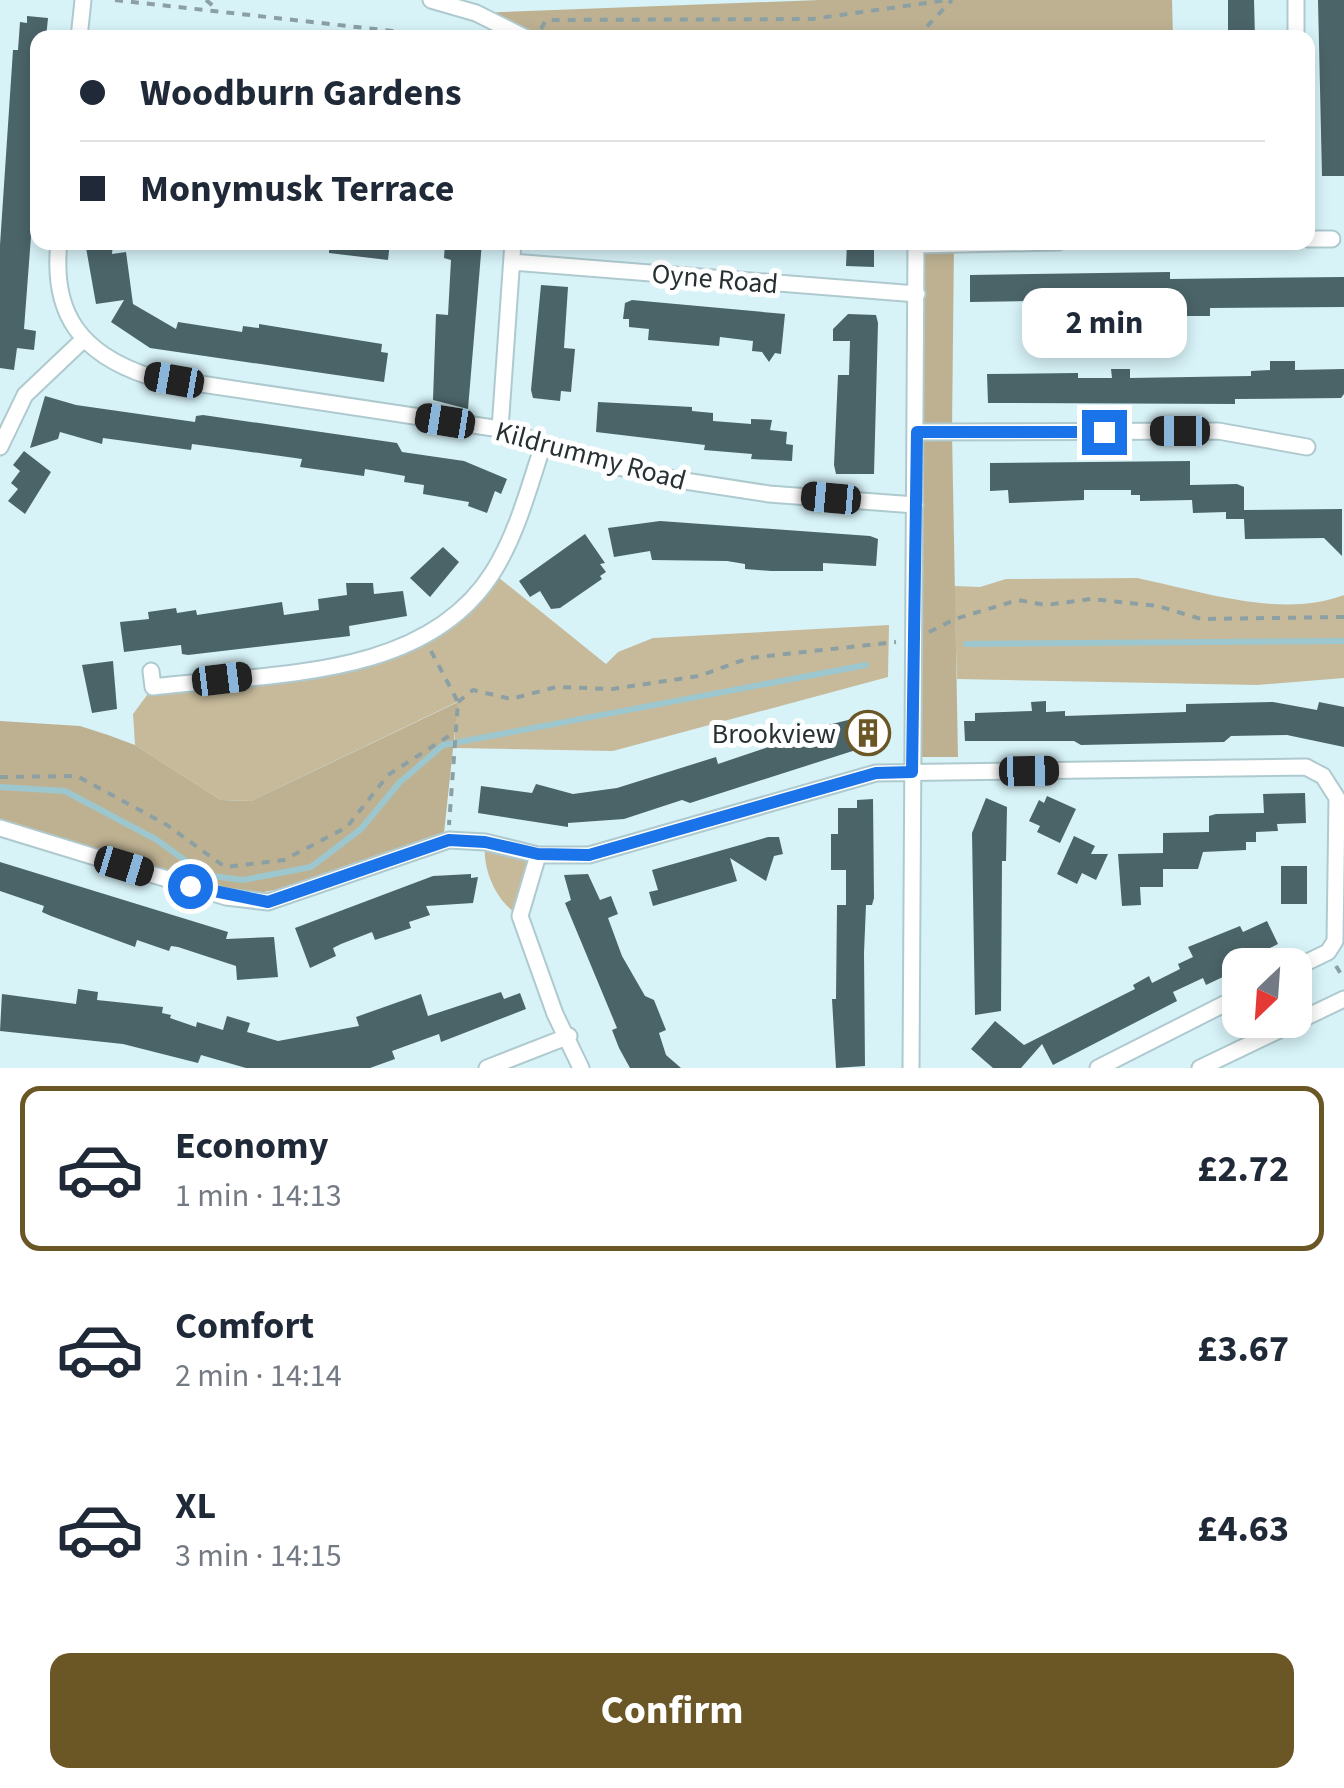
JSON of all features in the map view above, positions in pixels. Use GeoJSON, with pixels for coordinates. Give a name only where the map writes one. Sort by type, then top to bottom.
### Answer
{"type":"FeatureCollection","features":[{"type":"Feature","properties":{"kind":"street"},"geometry":{"type":"LineString","coordinates":[[80,30],[82,0]]}},
{"type":"Feature","properties":{"kind":"street"},"geometry":{"type":"LineString","coordinates":[[431,0],[476,6],[514,30]]}},
{"type":"Feature","properties":{"kind":"street"},"geometry":{"type":"LineString","coordinates":[[1296,0],[1296,30]]}},
{"type":"Feature","properties":{"kind":"street"},"geometry":{"type":"LineString","coordinates":[[1315,239],[1332,239]]}},
{"type":"Feature","properties":{"kind":"street","name":"Kildrummy Road"},"geometry":{"type":"LineString","coordinates":[[59,250],[61,296],[84,340],[110,363],[148,376],[500,429],[543,445],[686,481],[915,505]]}},
{"type":"Feature","properties":{"kind":"street"},"geometry":{"type":"LineString","coordinates":[[500,429],[513,250]]}},
{"type":"Feature","properties":{"kind":"street"},"geometry":{"type":"LineString","coordinates":[[911,1068],[916,250]]}},
{"type":"Feature","properties":{"kind":"street","name":"Oyne Road"},"geometry":{"type":"LineString","coordinates":[[512,262],[917,294]]}},
{"type":"Feature","properties":{"kind":"street"},"geometry":{"type":"LineString","coordinates":[[1,444],[25,395],[84,340]]}},
{"type":"Feature","properties":{"kind":"street"},"geometry":{"type":"LineString","coordinates":[[917,432],[1218,431],[1307,447]]}},
{"type":"Feature","properties":{"kind":"street"},"geometry":{"type":"LineString","coordinates":[[151,671],[153,687],[361,662],[424,639],[473,600],[492,574],[526,500],[543,445]]}},
{"type":"Feature","properties":{"kind":"street"},"geometry":{"type":"LineString","coordinates":[[0,828],[226,896],[268,902],[449,840],[485,842],[538,854],[589,855],[876,773],[1235,767],[1316,771],[1338,798],[1335,941],[1328,952],[1312,960]]}},
{"type":"Feature","properties":{"kind":"street"},"geometry":{"type":"LineString","coordinates":[[538,854],[520,916],[555,1014],[582,1068]]}},
{"type":"Feature","properties":{"kind":"street"},"geometry":{"type":"LineString","coordinates":[[1200,1068],[1344,1000]]}},
{"type":"Feature","properties":{"kind":"street"},"geometry":{"type":"LineString","coordinates":[[1098,1068],[1222,1005]]}},
{"type":"Feature","properties":{"kind":"street"},"geometry":{"type":"LineString","coordinates":[[488,1068],[569,1036]]}},
{"type":"Feature","properties":{"kind":"path"},"geometry":{"type":"LineString","coordinates":[[115,0],[383,30]]}},
{"type":"Feature","properties":{"kind":"path"},"geometry":{"type":"LineString","coordinates":[[206,0],[221,12]]}},
{"type":"Feature","properties":{"kind":"path"},"geometry":{"type":"LineString","coordinates":[[540,30],[546,20],[812,19],[950,0]]}},
{"type":"Feature","properties":{"kind":"path"},"geometry":{"type":"LineString","coordinates":[[923,30],[950,0]]}},
{"type":"Feature","properties":{"kind":"path"},"geometry":{"type":"LineString","coordinates":[[458,702],[473,690],[511,699],[556,687],[612,688],[699,676],[749,658],[914,640],[956,619],[1018,600],[1046,605],[1091,600],[1158,606],[1201,619],[1344,617]]}},
{"type":"Feature","properties":{"kind":"path"},"geometry":{"type":"LineString","coordinates":[[424,639],[458,702],[449,840]]}},
{"type":"Feature","properties":{"kind":"path"},"geometry":{"type":"LineString","coordinates":[[0,778],[77,776],[167,825],[225,866],[284,860],[347,826],[388,775],[455,732]]}},
{"type":"Feature","properties":{"kind":"shaded area"},"geometry":{"type":"Polygon","coordinates":[[[819,0],[1172,0],[1173,30],[510,30],[476,13],[819,0]]]}},
{"type":"Feature","properties":{"kind":"shaded area"},"geometry":{"type":"Polygon","coordinates":[[[916,250],[954,250],[952,432],[958,757],[912,757],[916,250]]]}},
{"type":"Feature","properties":{"kind":"shaded area"},"geometry":{"type":"Polygon","coordinates":[[[493,573],[606,664],[618,652],[653,638],[889,625],[888,677],[613,751],[454,748],[457,702],[251,801],[221,800],[135,745],[133,714],[153,687],[361,662],[424,639],[493,573]]]}},
{"type":"Feature","properties":{"kind":"shaded area"},"geometry":{"type":"Polygon","coordinates":[[[1137,578],[1268,604],[1320,602],[1344,595],[1344,678],[1257,685],[957,679],[954,586],[980,587],[1006,579],[1137,578]]]}},
{"type":"Feature","properties":{"kind":"shaded area"},"geometry":{"type":"Polygon","coordinates":[[[458,702],[444,833],[280,889],[253,894],[227,889],[0,820],[0,721],[80,726],[135,745],[221,800],[251,801],[458,702]]]}},
{"type":"Feature","properties":{"kind":"shaded area"},"geometry":{"type":"Polygon","coordinates":[[[485,842],[538,855],[520,916],[492,884],[485,842]]]}},
{"type":"Feature","properties":{"kind":"building"},"geometry":{"type":"Polygon","coordinates":[[[1228,0],[1254,0],[1255,30],[1228,30],[1228,0]]]}},
{"type":"Feature","properties":{"kind":"building"},"geometry":{"type":"Polygon","coordinates":[[[1318,0],[1344,0],[1344,176],[1322,176],[1318,0]]]}},
{"type":"Feature","properties":{"kind":"building"},"geometry":{"type":"Polygon","coordinates":[[[27,16],[48,18],[47,30],[30,30],[30,250],[24,329],[36,331],[34,350],[17,348],[14,370],[0,368],[0,245],[13,50],[18,50],[20,22],[27,23],[27,16]]]}},
{"type":"Feature","properties":{"kind":"building"},"geometry":{"type":"Polygon","coordinates":[[[86,250],[126,252],[133,304],[176,329],[178,322],[242,332],[243,326],[259,328],[259,324],[382,344],[381,352],[388,353],[384,382],[150,348],[111,322],[124,300],[96,304],[86,250]]]}},
{"type":"Feature","properties":{"kind":"building"},"geometry":{"type":"Polygon","coordinates":[[[329,250],[389,250],[388,260],[329,250]]]}},
{"type":"Feature","properties":{"kind":"building"},"geometry":{"type":"Polygon","coordinates":[[[444,250],[481,250],[468,409],[433,400],[436,314],[448,315],[451,260],[444,258],[444,250]]]}},
{"type":"Feature","properties":{"kind":"building"},"geometry":{"type":"Polygon","coordinates":[[[847,250],[874,250],[874,267],[846,266],[847,250]]]}},
{"type":"Feature","properties":{"kind":"building"},"geometry":{"type":"Polygon","coordinates":[[[1170,272],[1170,279],[1344,277],[1344,307],[1210,308],[1210,316],[1180,316],[1179,310],[1028,308],[1028,301],[970,302],[970,275],[1170,272]]]}},
{"type":"Feature","properties":{"kind":"building"},"geometry":{"type":"Polygon","coordinates":[[[541,285],[568,287],[564,348],[575,349],[571,392],[561,391],[560,401],[533,398],[531,390],[541,285]]]}},
{"type":"Feature","properties":{"kind":"building"},"geometry":{"type":"Polygon","coordinates":[[[632,300],[785,314],[781,354],[775,353],[769,362],[762,352],[752,351],[753,341],[720,337],[719,346],[648,340],[649,329],[629,327],[629,319],[623,319],[625,303],[632,300]]]}},
{"type":"Feature","properties":{"kind":"building"},"geometry":{"type":"Polygon","coordinates":[[[848,314],[876,315],[878,323],[874,474],[836,474],[834,465],[838,375],[849,375],[850,341],[833,341],[833,329],[848,314]]]}},
{"type":"Feature","properties":{"kind":"building"},"geometry":{"type":"Polygon","coordinates":[[[1270,361],[1295,361],[1295,370],[1344,369],[1344,394],[1341,398],[1235,399],[1235,404],[988,403],[987,374],[1078,373],[1078,378],[1112,378],[1111,369],[1130,369],[1130,378],[1251,376],[1251,371],[1270,370],[1270,361]]]}},
{"type":"Feature","properties":{"kind":"building"},"geometry":{"type":"Polygon","coordinates":[[[45,396],[76,405],[195,422],[196,416],[203,415],[397,443],[402,452],[464,461],[507,479],[501,494],[495,491],[487,513],[468,506],[469,502],[423,494],[424,485],[404,482],[405,476],[365,469],[364,476],[300,467],[302,459],[192,444],[191,450],[103,438],[102,444],[60,432],[58,439],[30,448],[45,396]]]}},
{"type":"Feature","properties":{"kind":"building"},"geometry":{"type":"Polygon","coordinates":[[[598,402],[692,407],[692,411],[713,413],[713,421],[751,424],[751,419],[772,420],[770,430],[787,432],[786,444],[793,445],[792,461],[751,459],[752,454],[704,450],[705,445],[596,432],[598,402]]]}},
{"type":"Feature","properties":{"kind":"building"},"geometry":{"type":"Polygon","coordinates":[[[24,451],[51,472],[25,514],[8,501],[18,489],[11,483],[20,471],[13,465],[24,451]]]}},
{"type":"Feature","properties":{"kind":"building"},"geometry":{"type":"Polygon","coordinates":[[[1190,461],[1190,485],[1244,487],[1244,510],[1342,509],[1342,556],[1324,538],[1245,539],[1244,519],[1226,519],[1226,512],[1193,513],[1192,500],[1140,501],[1140,495],[1131,495],[1131,490],[1084,490],[1084,500],[1009,503],[1008,490],[990,491],[990,463],[1190,461]]]}},
{"type":"Feature","properties":{"kind":"building"},"geometry":{"type":"Polygon","coordinates":[[[660,521],[870,536],[878,539],[876,566],[823,563],[823,571],[771,571],[745,569],[745,564],[727,561],[652,560],[650,551],[614,557],[608,528],[660,521]]]}},
{"type":"Feature","properties":{"kind":"building"},"geometry":{"type":"Polygon","coordinates":[[[585,534],[605,563],[600,564],[606,572],[600,576],[602,579],[560,608],[551,609],[540,591],[530,597],[519,581],[585,534]]]}},
{"type":"Feature","properties":{"kind":"building"},"geometry":{"type":"Polygon","coordinates":[[[443,547],[459,562],[430,597],[410,578],[443,547]]]}},
{"type":"Feature","properties":{"kind":"building"},"geometry":{"type":"Polygon","coordinates":[[[346,583],[373,583],[374,594],[403,591],[407,616],[349,626],[350,636],[188,655],[182,654],[181,645],[124,652],[120,622],[149,619],[148,612],[176,608],[177,613],[196,610],[197,615],[282,602],[284,615],[319,610],[318,599],[347,595],[346,583]]]}},
{"type":"Feature","properties":{"kind":"building"},"geometry":{"type":"Polygon","coordinates":[[[113,661],[117,709],[92,713],[82,665],[113,661]]]}},
{"type":"Feature","properties":{"kind":"building"},"geometry":{"type":"Polygon","coordinates":[[[1046,701],[1046,712],[1065,711],[1065,716],[1186,712],[1186,704],[1273,702],[1317,710],[1319,702],[1344,707],[1344,747],[1287,735],[1231,736],[1224,742],[1081,745],[1074,741],[965,741],[964,721],[975,721],[975,713],[1032,711],[1031,702],[1046,701]]]}},
{"type":"Feature","properties":{"kind":"building"},"geometry":{"type":"Polygon","coordinates":[[[868,715],[871,724],[878,722],[884,741],[690,803],[682,800],[624,819],[568,823],[568,827],[478,813],[481,786],[532,793],[536,784],[573,794],[617,788],[716,757],[718,764],[789,740],[788,735],[868,715]]]}},
{"type":"Feature","properties":{"kind":"building"},"geometry":{"type":"Polygon","coordinates":[[[1305,793],[1306,823],[1277,824],[1278,831],[1256,832],[1256,842],[1246,842],[1246,850],[1203,852],[1198,869],[1163,869],[1163,887],[1140,887],[1141,905],[1122,906],[1118,854],[1163,853],[1163,833],[1209,832],[1209,816],[1264,813],[1263,794],[1305,793]]]}},
{"type":"Feature","properties":{"kind":"building"},"geometry":{"type":"Polygon","coordinates":[[[1047,796],[1076,809],[1060,843],[1037,832],[1040,826],[1029,821],[1039,800],[1044,803],[1047,796]]]}},
{"type":"Feature","properties":{"kind":"building"},"geometry":{"type":"Polygon","coordinates":[[[986,798],[1007,807],[1006,861],[1002,861],[1001,1011],[975,1015],[972,833],[986,798]]]}},
{"type":"Feature","properties":{"kind":"building"},"geometry":{"type":"Polygon","coordinates":[[[873,799],[874,898],[872,905],[866,905],[864,953],[865,1066],[836,1068],[832,999],[836,999],[837,905],[846,905],[846,870],[831,870],[831,834],[838,834],[838,808],[857,808],[857,800],[873,799]]]}},
{"type":"Feature","properties":{"kind":"building"},"geometry":{"type":"Polygon","coordinates":[[[1074,836],[1095,846],[1091,854],[1108,854],[1096,880],[1082,873],[1077,884],[1057,874],[1074,836]]]}},
{"type":"Feature","properties":{"kind":"building"},"geometry":{"type":"Polygon","coordinates":[[[779,837],[783,854],[774,856],[766,881],[730,858],[737,881],[653,906],[649,892],[658,890],[652,870],[779,837]]]}},
{"type":"Feature","properties":{"kind":"building"},"geometry":{"type":"Polygon","coordinates":[[[0,862],[228,932],[226,939],[274,937],[278,977],[237,980],[236,966],[178,947],[171,946],[169,951],[137,940],[135,947],[51,916],[42,912],[44,906],[0,891],[0,862]]]}},
{"type":"Feature","properties":{"kind":"building"},"geometry":{"type":"Polygon","coordinates":[[[1281,866],[1307,866],[1307,904],[1281,904],[1281,866]]]}},
{"type":"Feature","properties":{"kind":"building"},"geometry":{"type":"Polygon","coordinates":[[[471,874],[471,878],[478,877],[473,903],[426,906],[430,915],[409,922],[411,928],[375,940],[372,932],[341,944],[333,948],[336,956],[310,968],[295,928],[433,876],[471,874]]]}},
{"type":"Feature","properties":{"kind":"building"},"geometry":{"type":"Polygon","coordinates":[[[588,874],[600,900],[611,896],[618,914],[608,918],[622,956],[645,996],[654,1000],[666,1030],[659,1033],[666,1055],[681,1068],[630,1068],[619,1048],[612,1030],[617,1028],[565,903],[571,900],[564,875],[588,874]]]}},
{"type":"Feature","properties":{"kind":"building"},"geometry":{"type":"Polygon","coordinates":[[[1267,921],[1278,944],[1270,948],[1222,948],[1222,977],[1206,985],[1203,978],[1173,992],[1177,1001],[1053,1065],[1042,1044],[1021,1068],[993,1068],[971,1049],[995,1021],[1024,1045],[1135,989],[1133,985],[1149,976],[1152,983],[1180,969],[1178,964],[1193,957],[1188,947],[1240,926],[1243,932],[1267,921]]]}},
{"type":"Feature","properties":{"kind":"building"},"geometry":{"type":"Polygon","coordinates":[[[78,989],[98,992],[97,1000],[163,1007],[162,1013],[171,1015],[170,1018],[196,1027],[197,1022],[223,1030],[227,1016],[250,1023],[247,1032],[278,1041],[359,1026],[356,1017],[421,994],[428,1016],[501,992],[504,999],[520,993],[526,1009],[441,1042],[439,1034],[392,1051],[395,1059],[370,1068],[246,1068],[201,1055],[198,1063],[123,1044],[0,1031],[2,994],[76,1004],[78,989]]]}},
{"type":"Feature","properties":{"kind":"waterway"},"geometry":{"type":"LineString","coordinates":[[966,644],[1344,641]]}},
{"type":"Feature","properties":{"kind":"waterway"},"geometry":{"type":"LineString","coordinates":[[0,787],[65,791],[157,840],[205,875],[243,880],[311,867],[361,829],[399,783],[443,745],[866,665]]}},
{"type":"Feature","properties":{"kind":"place","name":"Brookview"},"geometry":{"type":"Point","coordinates":[868,733]}},
{"type":"Feature","properties":{"kind":"route"},"geometry":{"type":"LineString","coordinates":[[190,886],[268,902],[388,857],[449,840],[485,842],[538,854],[589,855],[876,773],[912,772],[917,432],[1104,432]]}}]}
